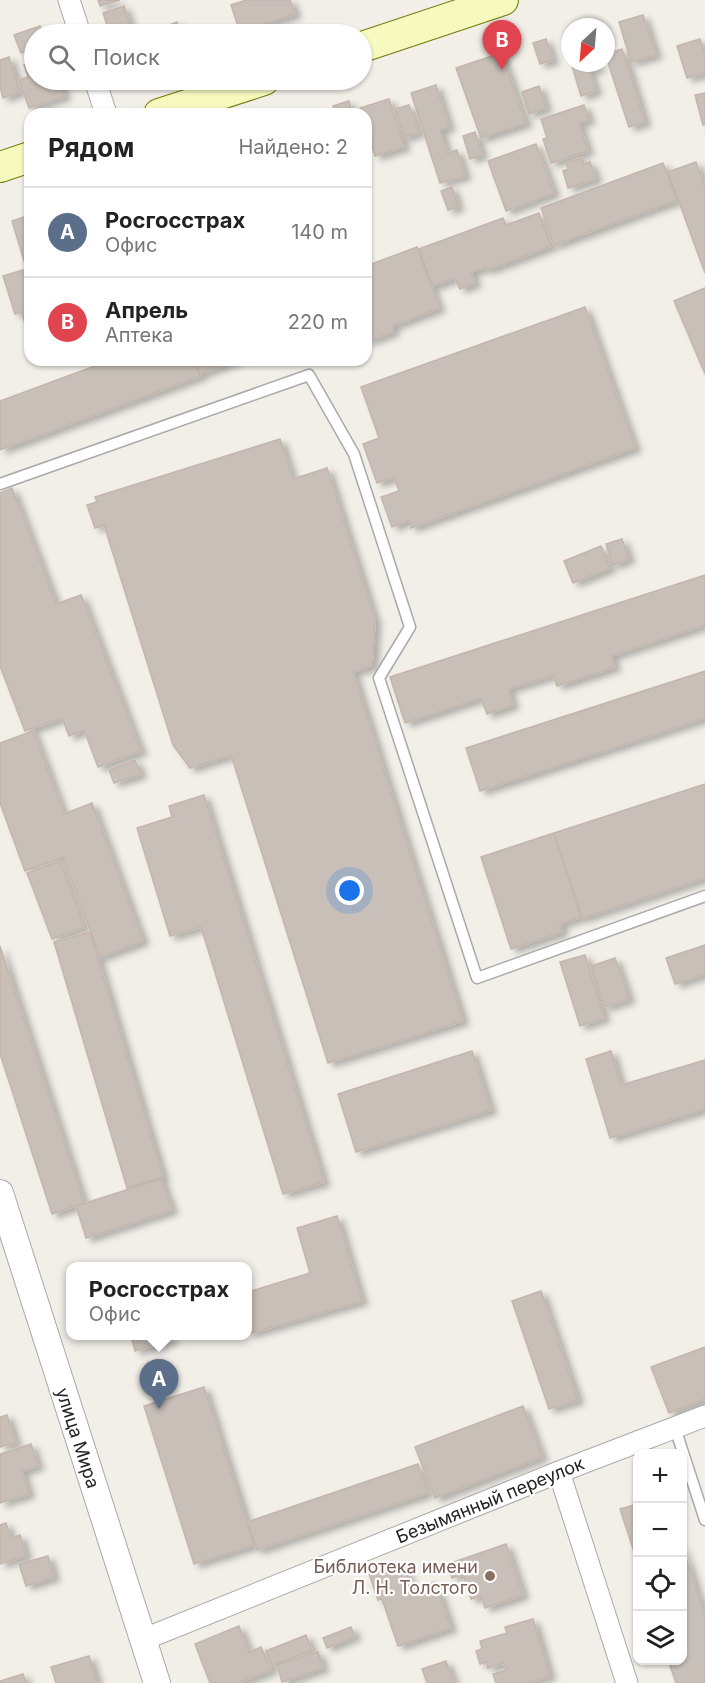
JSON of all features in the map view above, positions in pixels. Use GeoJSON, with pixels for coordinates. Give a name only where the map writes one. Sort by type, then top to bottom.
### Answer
{"type":"FeatureCollection","features":[{"type":"Feature","properties":{"kind":"main road"},"geometry":{"type":"LineString","coordinates":[[372,44],[503,0]]}},
{"type":"Feature","properties":{"kind":"main road"},"geometry":{"type":"LineString","coordinates":[[178,108],[233,90]]}},
{"type":"Feature","properties":{"kind":"main road"},"geometry":{"type":"LineString","coordinates":[[0,166],[24,159]]}},
{"type":"Feature","properties":{"kind":"street"},"geometry":{"type":"LineString","coordinates":[[69,0],[77,24]]}},
{"type":"Feature","properties":{"kind":"street"},"geometry":{"type":"LineString","coordinates":[[98,90],[104,108]]}},
{"type":"Feature","properties":{"kind":"street","name":"улица Мира"},"geometry":{"type":"LineString","coordinates":[[0,1193],[4,1222],[157,1683]]}},
{"type":"Feature","properties":{"kind":"street","name":"Безымянный переулок"},"geometry":{"type":"LineString","coordinates":[[142,1640],[559,1472],[705,1416]]}},
{"type":"Feature","properties":{"kind":"street"},"geometry":{"type":"LineString","coordinates":[[559,1472],[627,1683]]}},
{"type":"Feature","properties":{"kind":"lane"},"geometry":{"type":"LineString","coordinates":[[0,484],[309,375],[354,454],[410,627],[379,678],[477,978],[705,896]]}},
{"type":"Feature","properties":{"kind":"lane"},"geometry":{"type":"LineString","coordinates":[[675,1428],[705,1520]]}},
{"type":"Feature","properties":{"kind":"building"},"geometry":{"type":"Polygon","coordinates":[[[98,0],[120,0],[100,6],[98,0]]]}},
{"type":"Feature","properties":{"kind":"building"},"geometry":{"type":"Polygon","coordinates":[[[246,0],[290,0],[295,14],[264,24],[237,24],[231,5],[246,0]]]}},
{"type":"Feature","properties":{"kind":"building"},"geometry":{"type":"Polygon","coordinates":[[[124,6],[129,24],[107,24],[103,13],[124,6]]]}},
{"type":"Feature","properties":{"kind":"building"},"geometry":{"type":"Polygon","coordinates":[[[643,15],[656,55],[631,62],[619,22],[643,15]]]}},
{"type":"Feature","properties":{"kind":"building"},"geometry":{"type":"Polygon","coordinates":[[[24,32],[24,52],[21,53],[14,35],[24,32]]]}},
{"type":"Feature","properties":{"kind":"building"},"geometry":{"type":"Polygon","coordinates":[[[546,39],[553,60],[540,64],[533,43],[546,39]]]}},
{"type":"Feature","properties":{"kind":"building"},"geometry":{"type":"Polygon","coordinates":[[[700,39],[705,55],[705,73],[687,78],[677,46],[700,39]]]}},
{"type":"Feature","properties":{"kind":"building"},"geometry":{"type":"Polygon","coordinates":[[[622,49],[645,122],[629,127],[611,72],[615,72],[615,51],[622,49]]]}},
{"type":"Feature","properties":{"kind":"building"},"geometry":{"type":"Polygon","coordinates":[[[501,53],[526,123],[481,138],[456,68],[501,53]]]}},
{"type":"Feature","properties":{"kind":"building"},"geometry":{"type":"Polygon","coordinates":[[[9,57],[20,92],[3,98],[0,87],[0,60],[9,57]]]}},
{"type":"Feature","properties":{"kind":"building"},"geometry":{"type":"Polygon","coordinates":[[[574,72],[589,72],[596,91],[581,96],[574,72]]]}},
{"type":"Feature","properties":{"kind":"building"},"geometry":{"type":"Polygon","coordinates":[[[24,78],[24,90],[63,90],[65,96],[29,108],[19,80],[24,78]]]}},
{"type":"Feature","properties":{"kind":"building"},"geometry":{"type":"Polygon","coordinates":[[[436,85],[449,127],[440,130],[447,153],[457,150],[465,176],[440,183],[411,93],[436,85]]]}},
{"type":"Feature","properties":{"kind":"building"},"geometry":{"type":"Polygon","coordinates":[[[539,86],[546,108],[529,114],[522,92],[539,86]]]}},
{"type":"Feature","properties":{"kind":"building"},"geometry":{"type":"Polygon","coordinates":[[[705,93],[705,125],[703,125],[695,95],[705,93]]]}},
{"type":"Feature","properties":{"kind":"building"},"geometry":{"type":"Polygon","coordinates":[[[389,99],[404,147],[375,156],[372,146],[372,108],[360,108],[389,99]]]}},
{"type":"Feature","properties":{"kind":"building"},"geometry":{"type":"Polygon","coordinates":[[[349,101],[351,108],[334,108],[333,106],[349,101]]]}},
{"type":"Feature","properties":{"kind":"building"},"geometry":{"type":"Polygon","coordinates":[[[409,105],[419,133],[404,137],[395,109],[409,105]]]}},
{"type":"Feature","properties":{"kind":"building"},"geometry":{"type":"Polygon","coordinates":[[[584,105],[589,120],[579,123],[588,151],[551,163],[543,139],[547,138],[541,119],[584,105]]]}},
{"type":"Feature","properties":{"kind":"building"},"geometry":{"type":"Polygon","coordinates":[[[475,132],[482,155],[470,159],[463,136],[475,132]]]}},
{"type":"Feature","properties":{"kind":"building"},"geometry":{"type":"Polygon","coordinates":[[[536,144],[554,193],[506,211],[488,161],[536,144]]]}},
{"type":"Feature","properties":{"kind":"building"},"geometry":{"type":"Polygon","coordinates":[[[582,158],[584,164],[590,162],[596,179],[568,188],[563,171],[568,169],[566,163],[582,158]]]}},
{"type":"Feature","properties":{"kind":"building"},"geometry":{"type":"Polygon","coordinates":[[[696,162],[705,188],[705,273],[668,172],[696,162]]]}},
{"type":"Feature","properties":{"kind":"building"},"geometry":{"type":"Polygon","coordinates":[[[663,163],[677,200],[554,245],[541,208],[663,163]]]}},
{"type":"Feature","properties":{"kind":"building"},"geometry":{"type":"Polygon","coordinates":[[[452,187],[458,207],[448,210],[441,191],[452,187]]]}},
{"type":"Feature","properties":{"kind":"building"},"geometry":{"type":"Polygon","coordinates":[[[539,213],[551,246],[487,270],[486,267],[471,272],[475,283],[460,289],[455,278],[433,286],[419,249],[503,218],[506,225],[539,213]]]}},
{"type":"Feature","properties":{"kind":"building"},"geometry":{"type":"Polygon","coordinates":[[[24,217],[24,261],[12,221],[24,217]]]}},
{"type":"Feature","properties":{"kind":"building"},"geometry":{"type":"Polygon","coordinates":[[[417,247],[439,308],[392,326],[393,332],[372,340],[372,264],[417,247]]]}},
{"type":"Feature","properties":{"kind":"building"},"geometry":{"type":"Polygon","coordinates":[[[23,270],[24,320],[22,312],[15,314],[3,276],[23,270]]]}},
{"type":"Feature","properties":{"kind":"building"},"geometry":{"type":"Polygon","coordinates":[[[705,288],[705,374],[674,301],[705,288]]]}},
{"type":"Feature","properties":{"kind":"building"},"geometry":{"type":"Polygon","coordinates":[[[585,307],[635,448],[411,528],[409,520],[392,527],[381,497],[399,491],[394,477],[377,483],[363,444],[379,438],[361,387],[585,307]]]}},
{"type":"Feature","properties":{"kind":"building"},"geometry":{"type":"Polygon","coordinates":[[[95,366],[196,366],[200,376],[0,450],[0,401],[95,366]]]}},
{"type":"Feature","properties":{"kind":"building"},"geometry":{"type":"Polygon","coordinates":[[[197,366],[222,366],[200,374],[197,366]]]}},
{"type":"Feature","properties":{"kind":"building"},"geometry":{"type":"Polygon","coordinates":[[[280,439],[293,479],[327,468],[375,620],[372,666],[353,672],[463,1021],[328,1063],[231,755],[190,768],[173,745],[104,525],[95,528],[87,505],[97,502],[95,497],[280,439]]]}},
{"type":"Feature","properties":{"kind":"building"},"geometry":{"type":"Polygon","coordinates":[[[12,488],[56,604],[81,595],[141,751],[98,767],[84,730],[69,736],[62,718],[25,731],[0,666],[0,493],[12,488]]]}},
{"type":"Feature","properties":{"kind":"building"},"geometry":{"type":"Polygon","coordinates":[[[622,539],[629,559],[613,565],[606,544],[622,539]]]}},
{"type":"Feature","properties":{"kind":"building"},"geometry":{"type":"Polygon","coordinates":[[[601,546],[610,568],[573,583],[564,561],[601,546]]]}},
{"type":"Feature","properties":{"kind":"building"},"geometry":{"type":"Polygon","coordinates":[[[705,575],[705,625],[611,656],[615,667],[557,686],[553,675],[508,689],[513,705],[487,714],[481,698],[405,723],[390,677],[705,575]]]}},
{"type":"Feature","properties":{"kind":"building"},"geometry":{"type":"Polygon","coordinates":[[[705,671],[705,718],[480,791],[466,748],[705,671]]]}},
{"type":"Feature","properties":{"kind":"building"},"geometry":{"type":"Polygon","coordinates":[[[33,731],[64,814],[92,803],[143,941],[100,957],[63,857],[25,871],[0,803],[0,743],[33,731]]]}},
{"type":"Feature","properties":{"kind":"building"},"geometry":{"type":"Polygon","coordinates":[[[135,760],[141,774],[114,783],[109,770],[135,760]]]}},
{"type":"Feature","properties":{"kind":"building"},"geometry":{"type":"Polygon","coordinates":[[[705,784],[705,878],[582,918],[554,833],[705,784]]]}},
{"type":"Feature","properties":{"kind":"building"},"geometry":{"type":"Polygon","coordinates":[[[204,795],[324,1182],[283,1194],[201,927],[170,936],[137,828],[172,817],[169,806],[204,795]]]}},
{"type":"Feature","properties":{"kind":"building"},"geometry":{"type":"Polygon","coordinates":[[[554,833],[581,917],[560,924],[562,932],[511,949],[481,857],[554,833]]]}},
{"type":"Feature","properties":{"kind":"building"},"geometry":{"type":"Polygon","coordinates":[[[60,861],[84,927],[52,939],[27,873],[60,861]]]}},
{"type":"Feature","properties":{"kind":"building"},"geometry":{"type":"Polygon","coordinates":[[[90,932],[163,1177],[127,1188],[54,942],[90,932]]]}},
{"type":"Feature","properties":{"kind":"building"},"geometry":{"type":"Polygon","coordinates":[[[705,945],[705,974],[675,984],[666,958],[705,945]]]}},
{"type":"Feature","properties":{"kind":"building"},"geometry":{"type":"Polygon","coordinates":[[[0,946],[84,1203],[52,1214],[0,1054],[0,946]]]}},
{"type":"Feature","properties":{"kind":"building"},"geometry":{"type":"Polygon","coordinates":[[[585,955],[604,1018],[580,1026],[560,962],[585,955]]]}},
{"type":"Feature","properties":{"kind":"building"},"geometry":{"type":"Polygon","coordinates":[[[615,958],[629,999],[605,1007],[591,966],[615,958]]]}},
{"type":"Feature","properties":{"kind":"building"},"geometry":{"type":"Polygon","coordinates":[[[472,1051],[491,1110],[356,1152],[338,1094],[472,1051]]]}},
{"type":"Feature","properties":{"kind":"building"},"geometry":{"type":"Polygon","coordinates":[[[611,1051],[621,1085],[705,1060],[705,1109],[610,1138],[586,1059],[611,1051]]]}},
{"type":"Feature","properties":{"kind":"building"},"geometry":{"type":"Polygon","coordinates":[[[161,1179],[172,1210],[86,1238],[76,1206],[161,1179]]]}},
{"type":"Feature","properties":{"kind":"building"},"geometry":{"type":"Polygon","coordinates":[[[337,1216],[362,1301],[252,1333],[252,1291],[310,1273],[297,1228],[337,1216]]]}},
{"type":"Feature","properties":{"kind":"building"},"geometry":{"type":"Polygon","coordinates":[[[541,1291],[578,1400],[549,1409],[512,1301],[541,1291]]]}},
{"type":"Feature","properties":{"kind":"building"},"geometry":{"type":"Polygon","coordinates":[[[132,1340],[172,1340],[135,1351],[132,1340]]]}},
{"type":"Feature","properties":{"kind":"building"},"geometry":{"type":"Polygon","coordinates":[[[705,1347],[705,1399],[669,1413],[651,1367],[705,1347]]]}},
{"type":"Feature","properties":{"kind":"building"},"geometry":{"type":"Polygon","coordinates":[[[204,1387],[254,1545],[194,1564],[144,1406],[204,1387]]]}},
{"type":"Feature","properties":{"kind":"building"},"geometry":{"type":"Polygon","coordinates":[[[523,1406],[542,1457],[435,1498],[415,1447],[523,1406]]]}},
{"type":"Feature","properties":{"kind":"building"},"geometry":{"type":"Polygon","coordinates":[[[7,1415],[16,1443],[0,1447],[0,1417],[7,1415]]]}},
{"type":"Feature","properties":{"kind":"building"},"geometry":{"type":"Polygon","coordinates":[[[31,1444],[38,1466],[22,1471],[29,1494],[0,1503],[0,1454],[31,1444]]]}},
{"type":"Feature","properties":{"kind":"building"},"geometry":{"type":"Polygon","coordinates":[[[418,1464],[428,1493],[257,1550],[247,1522],[418,1464]]]}},
{"type":"Feature","properties":{"kind":"building"},"geometry":{"type":"Polygon","coordinates":[[[633,1505],[633,1549],[620,1509],[633,1505]]]}},
{"type":"Feature","properties":{"kind":"building"},"geometry":{"type":"Polygon","coordinates":[[[6,1523],[11,1538],[20,1535],[26,1556],[0,1564],[0,1525],[6,1523]]]}},
{"type":"Feature","properties":{"kind":"building","name":"Библиотека имени Л. Н. Толстого"},"geometry":{"type":"Polygon","coordinates":[[[506,1544],[523,1595],[485,1608],[481,1596],[471,1599],[463,1574],[452,1578],[448,1564],[506,1544]]]}},
{"type":"Feature","properties":{"kind":"building"},"geometry":{"type":"Polygon","coordinates":[[[48,1556],[54,1577],[26,1586],[19,1564],[48,1556]]]}},
{"type":"Feature","properties":{"kind":"building"},"geometry":{"type":"Polygon","coordinates":[[[687,1561],[705,1616],[705,1683],[676,1683],[670,1665],[687,1665],[687,1561]]]}},
{"type":"Feature","properties":{"kind":"building"},"geometry":{"type":"Polygon","coordinates":[[[403,1563],[412,1589],[435,1582],[451,1628],[398,1646],[382,1599],[378,1600],[369,1574],[403,1563]]]}},
{"type":"Feature","properties":{"kind":"building"},"geometry":{"type":"Polygon","coordinates":[[[533,1619],[550,1676],[527,1683],[496,1683],[493,1674],[506,1670],[504,1663],[488,1668],[487,1662],[480,1664],[476,1651],[482,1649],[480,1641],[507,1633],[505,1627],[533,1619]]]}},
{"type":"Feature","properties":{"kind":"building"},"geometry":{"type":"Polygon","coordinates":[[[239,1626],[249,1652],[261,1647],[271,1670],[238,1683],[210,1683],[195,1644],[239,1626]]]}},
{"type":"Feature","properties":{"kind":"building"},"geometry":{"type":"Polygon","coordinates":[[[351,1627],[355,1636],[327,1648],[323,1638],[351,1627]]]}},
{"type":"Feature","properties":{"kind":"building"},"geometry":{"type":"Polygon","coordinates":[[[306,1635],[312,1650],[272,1666],[266,1651],[306,1635]]]}},
{"type":"Feature","properties":{"kind":"building"},"geometry":{"type":"Polygon","coordinates":[[[318,1652],[323,1668],[282,1682],[277,1665],[318,1652]]]}},
{"type":"Feature","properties":{"kind":"building"},"geometry":{"type":"Polygon","coordinates":[[[89,1656],[97,1683],[56,1683],[51,1667],[89,1656]]]}},
{"type":"Feature","properties":{"kind":"building"},"geometry":{"type":"Polygon","coordinates":[[[446,1661],[454,1683],[427,1683],[422,1669],[446,1661]]]}},
{"type":"Feature","properties":{"kind":"building"},"geometry":{"type":"Polygon","coordinates":[[[23,1674],[26,1683],[0,1683],[0,1681],[23,1674]]]}},
{"type":"Feature","properties":{"kind":"place","name":"Апрель"},"geometry":{"type":"Point","coordinates":[502,70]}},
{"type":"Feature","properties":{"kind":"place","name":"Росгосстрах"},"geometry":{"type":"Point","coordinates":[159,1409]}},
{"type":"Feature","properties":{"kind":"place","name":"Библиотека имени Л. Н. Толстого"},"geometry":{"type":"Point","coordinates":[490,1576]}}]}
